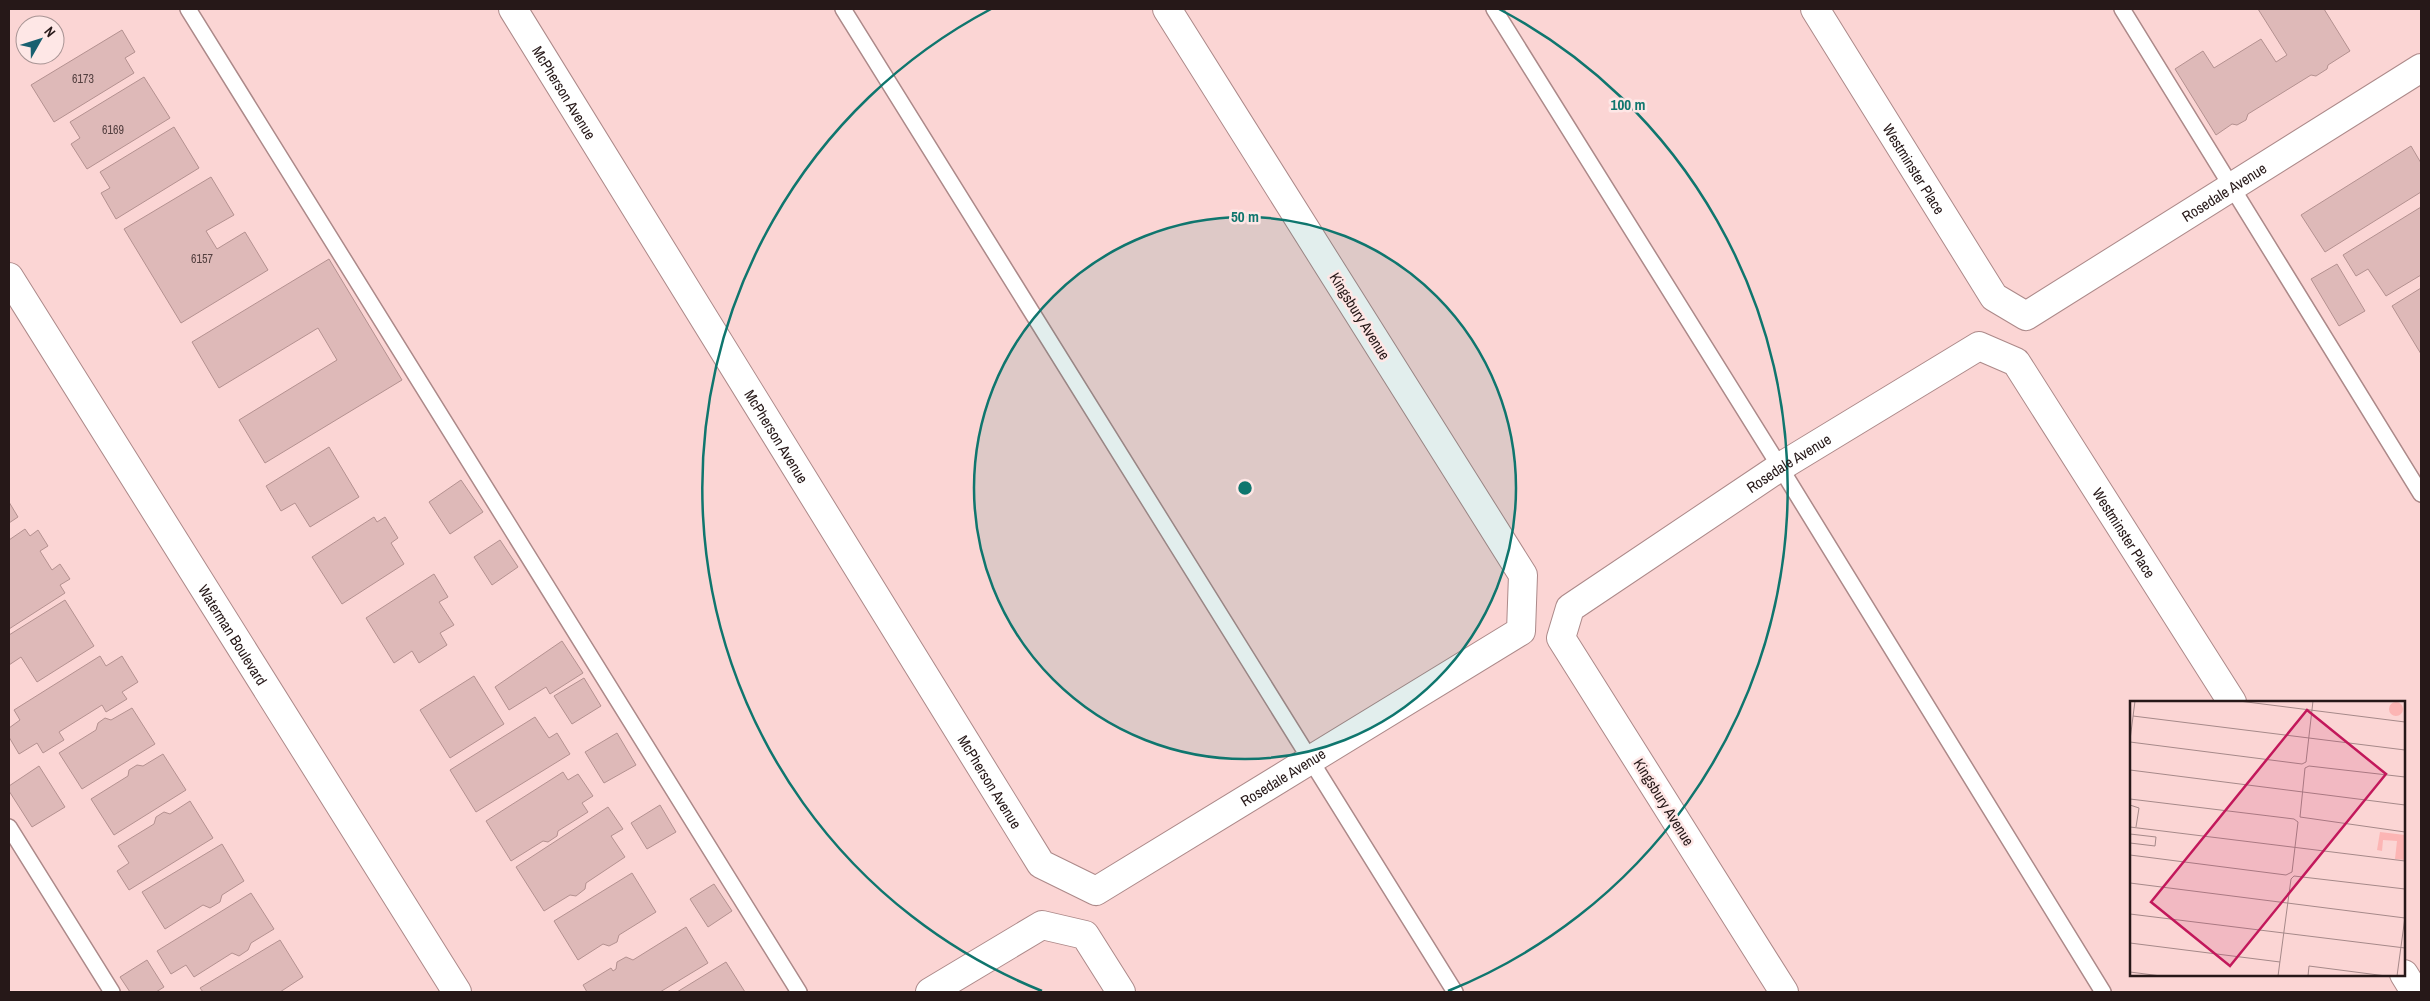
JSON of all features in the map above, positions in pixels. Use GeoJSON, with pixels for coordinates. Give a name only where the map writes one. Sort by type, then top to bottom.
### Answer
{"type":"FeatureCollection","features":[{"type":"Feature","properties":{"kind":"street","name":"McPherson Avenue"},"geometry":{"type":"LineString","coordinates":[[513,9],[1042,864]]}},
{"type":"Feature","properties":{"kind":"street","name":"Kingsbury Avenue"},"geometry":{"type":"LineString","coordinates":[[1168,9],[1523,575],[1521,631]]}},
{"type":"Feature","properties":{"kind":"street","name":"Westminster Place"},"geometry":{"type":"LineString","coordinates":[[1815,9],[1994,296],[2026,316]]}},
{"type":"Feature","properties":{"kind":"street","name":"Rosedale Avenue"},"geometry":{"type":"LineString","coordinates":[[2026,316],[2421,68]]}},
{"type":"Feature","properties":{"kind":"street","name":"Waterman Boulevard"},"geometry":{"type":"LineString","coordinates":[[9,277],[457,992]]}},
{"type":"Feature","properties":{"kind":"street","name":"Rosedale Avenue"},"geometry":{"type":"LineString","coordinates":[[1570,608],[1780,467],[1979,346],[2016,362]]}},
{"type":"Feature","properties":{"kind":"street","name":"Westminster Place"},"geometry":{"type":"LineString","coordinates":[[2016,362],[2231,701]]}},
{"type":"Feature","properties":{"kind":"street","name":"Kingsbury Avenue"},"geometry":{"type":"LineString","coordinates":[[1570,608],[1561,638],[1784,992]]}},
{"type":"Feature","properties":{"kind":"street","name":"Rosedale Avenue"},"geometry":{"type":"LineString","coordinates":[[1042,864],[1096,891],[1521,631]]}},
{"type":"Feature","properties":{"kind":"street"},"geometry":{"type":"LineString","coordinates":[[930,992],[1042,925],[1085,935],[1121,992]]}},
{"type":"Feature","properties":{"kind":"street"},"geometry":{"type":"LineString","coordinates":[[2405,976],[2415,992]]}},
{"type":"Feature","properties":{"kind":"lane"},"geometry":{"type":"LineString","coordinates":[[188,9],[799,992]]}},
{"type":"Feature","properties":{"kind":"lane"},"geometry":{"type":"LineString","coordinates":[[843,9],[1455,992]]}},
{"type":"Feature","properties":{"kind":"lane"},"geometry":{"type":"LineString","coordinates":[[1494,9],[1780,467],[2103,992]]}},
{"type":"Feature","properties":{"kind":"lane"},"geometry":{"type":"LineString","coordinates":[[2122,9],[2421,494]]}},
{"type":"Feature","properties":{"kind":"lane"},"geometry":{"type":"LineString","coordinates":[[9,826],[112,992]]}},
{"type":"Feature","properties":{"kind":"building"},"geometry":{"type":"Polygon","coordinates":[[[2258,9],[2324,9],[2350,51],[2328,65],[2327,69],[2316,76],[2311,75],[2248,114],[2246,120],[2237,125],[2232,124],[2216,135],[2175,69],[2203,51],[2214,68],[2261,39],[2276,62],[2287,55],[2258,9]]]}},
{"type":"Feature","properties":{"kind":"building"},"geometry":{"type":"Polygon","coordinates":[[[122,30],[135,52],[125,58],[134,73],[54,122],[31,85],[122,30]]]}},
{"type":"Feature","properties":{"kind":"building"},"geometry":{"type":"Polygon","coordinates":[[[144,77],[170,118],[87,169],[71,144],[80,138],[70,122],[144,77]]]}},
{"type":"Feature","properties":{"kind":"building"},"geometry":{"type":"Polygon","coordinates":[[[174,127],[199,168],[116,219],[101,193],[110,188],[100,172],[174,127]]]}},
{"type":"Feature","properties":{"kind":"building"},"geometry":{"type":"Polygon","coordinates":[[[2411,146],[2421,163],[2421,192],[2325,252],[2301,215],[2411,146]]]}},
{"type":"Feature","properties":{"kind":"building"},"geometry":{"type":"Polygon","coordinates":[[[211,177],[234,215],[206,231],[217,249],[245,232],[268,270],[181,323],[124,229],[211,177]]]}},
{"type":"Feature","properties":{"kind":"building"},"geometry":{"type":"Polygon","coordinates":[[[2421,207],[2421,275],[2386,296],[2368,269],[2356,276],[2343,255],[2421,207]]]}},
{"type":"Feature","properties":{"kind":"building"},"geometry":{"type":"Polygon","coordinates":[[[329,259],[402,380],[265,463],[239,420],[337,360],[318,328],[219,388],[192,342],[329,259]]]}},
{"type":"Feature","properties":{"kind":"building"},"geometry":{"type":"Polygon","coordinates":[[[2337,264],[2365,311],[2339,326],[2311,279],[2337,264]]]}},
{"type":"Feature","properties":{"kind":"building"},"geometry":{"type":"Polygon","coordinates":[[[2421,288],[2421,354],[2392,306],[2421,288]]]}},
{"type":"Feature","properties":{"kind":"building"},"geometry":{"type":"Polygon","coordinates":[[[329,447],[359,497],[310,527],[295,503],[281,511],[266,486],[329,447]]]}},
{"type":"Feature","properties":{"kind":"building"},"geometry":{"type":"Polygon","coordinates":[[[461,480],[483,512],[450,534],[429,502],[461,480]]]}},
{"type":"Feature","properties":{"kind":"building"},"geometry":{"type":"Polygon","coordinates":[[[9,502],[18,517],[9,523],[9,502]]]}},
{"type":"Feature","properties":{"kind":"building"},"geometry":{"type":"Polygon","coordinates":[[[374,517],[377,522],[385,517],[398,538],[391,543],[404,564],[342,604],[312,557],[374,517]]]}},
{"type":"Feature","properties":{"kind":"building"},"geometry":{"type":"Polygon","coordinates":[[[25,529],[30,536],[38,530],[48,546],[40,551],[52,570],[60,564],[70,579],[60,585],[65,593],[9,629],[9,540],[25,529]]]}},
{"type":"Feature","properties":{"kind":"building"},"geometry":{"type":"Polygon","coordinates":[[[500,540],[518,567],[492,585],[474,557],[500,540]]]}},
{"type":"Feature","properties":{"kind":"building"},"geometry":{"type":"Polygon","coordinates":[[[434,574],[448,597],[439,602],[454,625],[440,633],[447,645],[419,663],[412,651],[394,663],[366,618],[434,574]]]}},
{"type":"Feature","properties":{"kind":"building"},"geometry":{"type":"Polygon","coordinates":[[[65,600],[94,646],[37,682],[21,657],[9,665],[9,635],[65,600]]]}},
{"type":"Feature","properties":{"kind":"building"},"geometry":{"type":"Polygon","coordinates":[[[562,641],[583,673],[550,694],[546,687],[509,710],[495,687],[562,641]]]}},
{"type":"Feature","properties":{"kind":"building"},"geometry":{"type":"Polygon","coordinates":[[[100,656],[106,666],[122,656],[138,682],[122,692],[127,699],[106,712],[102,705],[59,732],[64,740],[43,753],[37,743],[19,754],[9,737],[9,728],[20,720],[14,710],[100,656]]]}},
{"type":"Feature","properties":{"kind":"building"},"geometry":{"type":"Polygon","coordinates":[[[474,676],[504,724],[450,758],[420,710],[474,676]]]}},
{"type":"Feature","properties":{"kind":"building"},"geometry":{"type":"Polygon","coordinates":[[[584,678],[601,706],[572,724],[554,696],[584,678]]]}},
{"type":"Feature","properties":{"kind":"building"},"geometry":{"type":"Polygon","coordinates":[[[132,708],[155,744],[82,789],[59,753],[96,730],[98,723],[105,718],[111,720],[132,708]]]}},
{"type":"Feature","properties":{"kind":"building"},"geometry":{"type":"Polygon","coordinates":[[[535,717],[549,738],[557,733],[570,754],[476,812],[450,770],[535,717]]]}},
{"type":"Feature","properties":{"kind":"building"},"geometry":{"type":"Polygon","coordinates":[[[617,733],[636,765],[604,783],[585,752],[617,733]]]}},
{"type":"Feature","properties":{"kind":"building"},"geometry":{"type":"Polygon","coordinates":[[[163,754],[186,790],[114,835],[91,799],[128,776],[129,770],[137,765],[143,766],[163,754]]]}},
{"type":"Feature","properties":{"kind":"building"},"geometry":{"type":"Polygon","coordinates":[[[39,766],[65,807],[32,827],[9,791],[9,786],[39,766]]]}},
{"type":"Feature","properties":{"kind":"building"},"geometry":{"type":"Polygon","coordinates":[[[563,772],[568,780],[578,774],[593,796],[582,803],[588,812],[558,831],[557,836],[548,842],[543,841],[511,861],[486,821],[563,772]]]}},
{"type":"Feature","properties":{"kind":"building"},"geometry":{"type":"Polygon","coordinates":[[[190,801],[213,838],[129,890],[117,871],[129,863],[118,846],[154,824],[156,817],[164,812],[170,814],[190,801]]]}},
{"type":"Feature","properties":{"kind":"building"},"geometry":{"type":"Polygon","coordinates":[[[660,805],[676,832],[647,849],[631,823],[660,805]]]}},
{"type":"Feature","properties":{"kind":"building"},"geometry":{"type":"Polygon","coordinates":[[[608,807],[623,829],[611,836],[625,857],[586,883],[585,889],[576,896],[570,895],[544,911],[516,867],[608,807]]]}},
{"type":"Feature","properties":{"kind":"building"},"geometry":{"type":"Polygon","coordinates":[[[222,844],[244,881],[222,895],[220,902],[210,908],[203,905],[165,929],[142,892],[222,844]]]}},
{"type":"Feature","properties":{"kind":"building"},"geometry":{"type":"Polygon","coordinates":[[[632,873],[656,912],[619,935],[617,942],[609,946],[603,944],[578,960],[554,921],[632,873]]]}},
{"type":"Feature","properties":{"kind":"building"},"geometry":{"type":"Polygon","coordinates":[[[714,884],[732,911],[708,927],[690,899],[714,884]]]}},
{"type":"Feature","properties":{"kind":"building"},"geometry":{"type":"Polygon","coordinates":[[[251,893],[274,929],[251,943],[248,950],[239,956],[232,953],[194,977],[186,965],[171,974],[157,951],[251,893]]]}},
{"type":"Feature","properties":{"kind":"building"},"geometry":{"type":"Polygon","coordinates":[[[686,927],[708,963],[660,992],[587,992],[583,985],[611,968],[613,971],[616,969],[617,962],[626,957],[633,960],[686,927]]]}},
{"type":"Feature","properties":{"kind":"building"},"geometry":{"type":"Polygon","coordinates":[[[280,940],[303,977],[280,992],[203,992],[200,988],[280,940]]]}},
{"type":"Feature","properties":{"kind":"building"},"geometry":{"type":"Polygon","coordinates":[[[147,960],[164,987],[156,992],[130,992],[120,977],[147,960]]]}},
{"type":"Feature","properties":{"kind":"building"},"geometry":{"type":"Polygon","coordinates":[[[726,962],[745,992],[677,992],[726,962]]]}}]}
